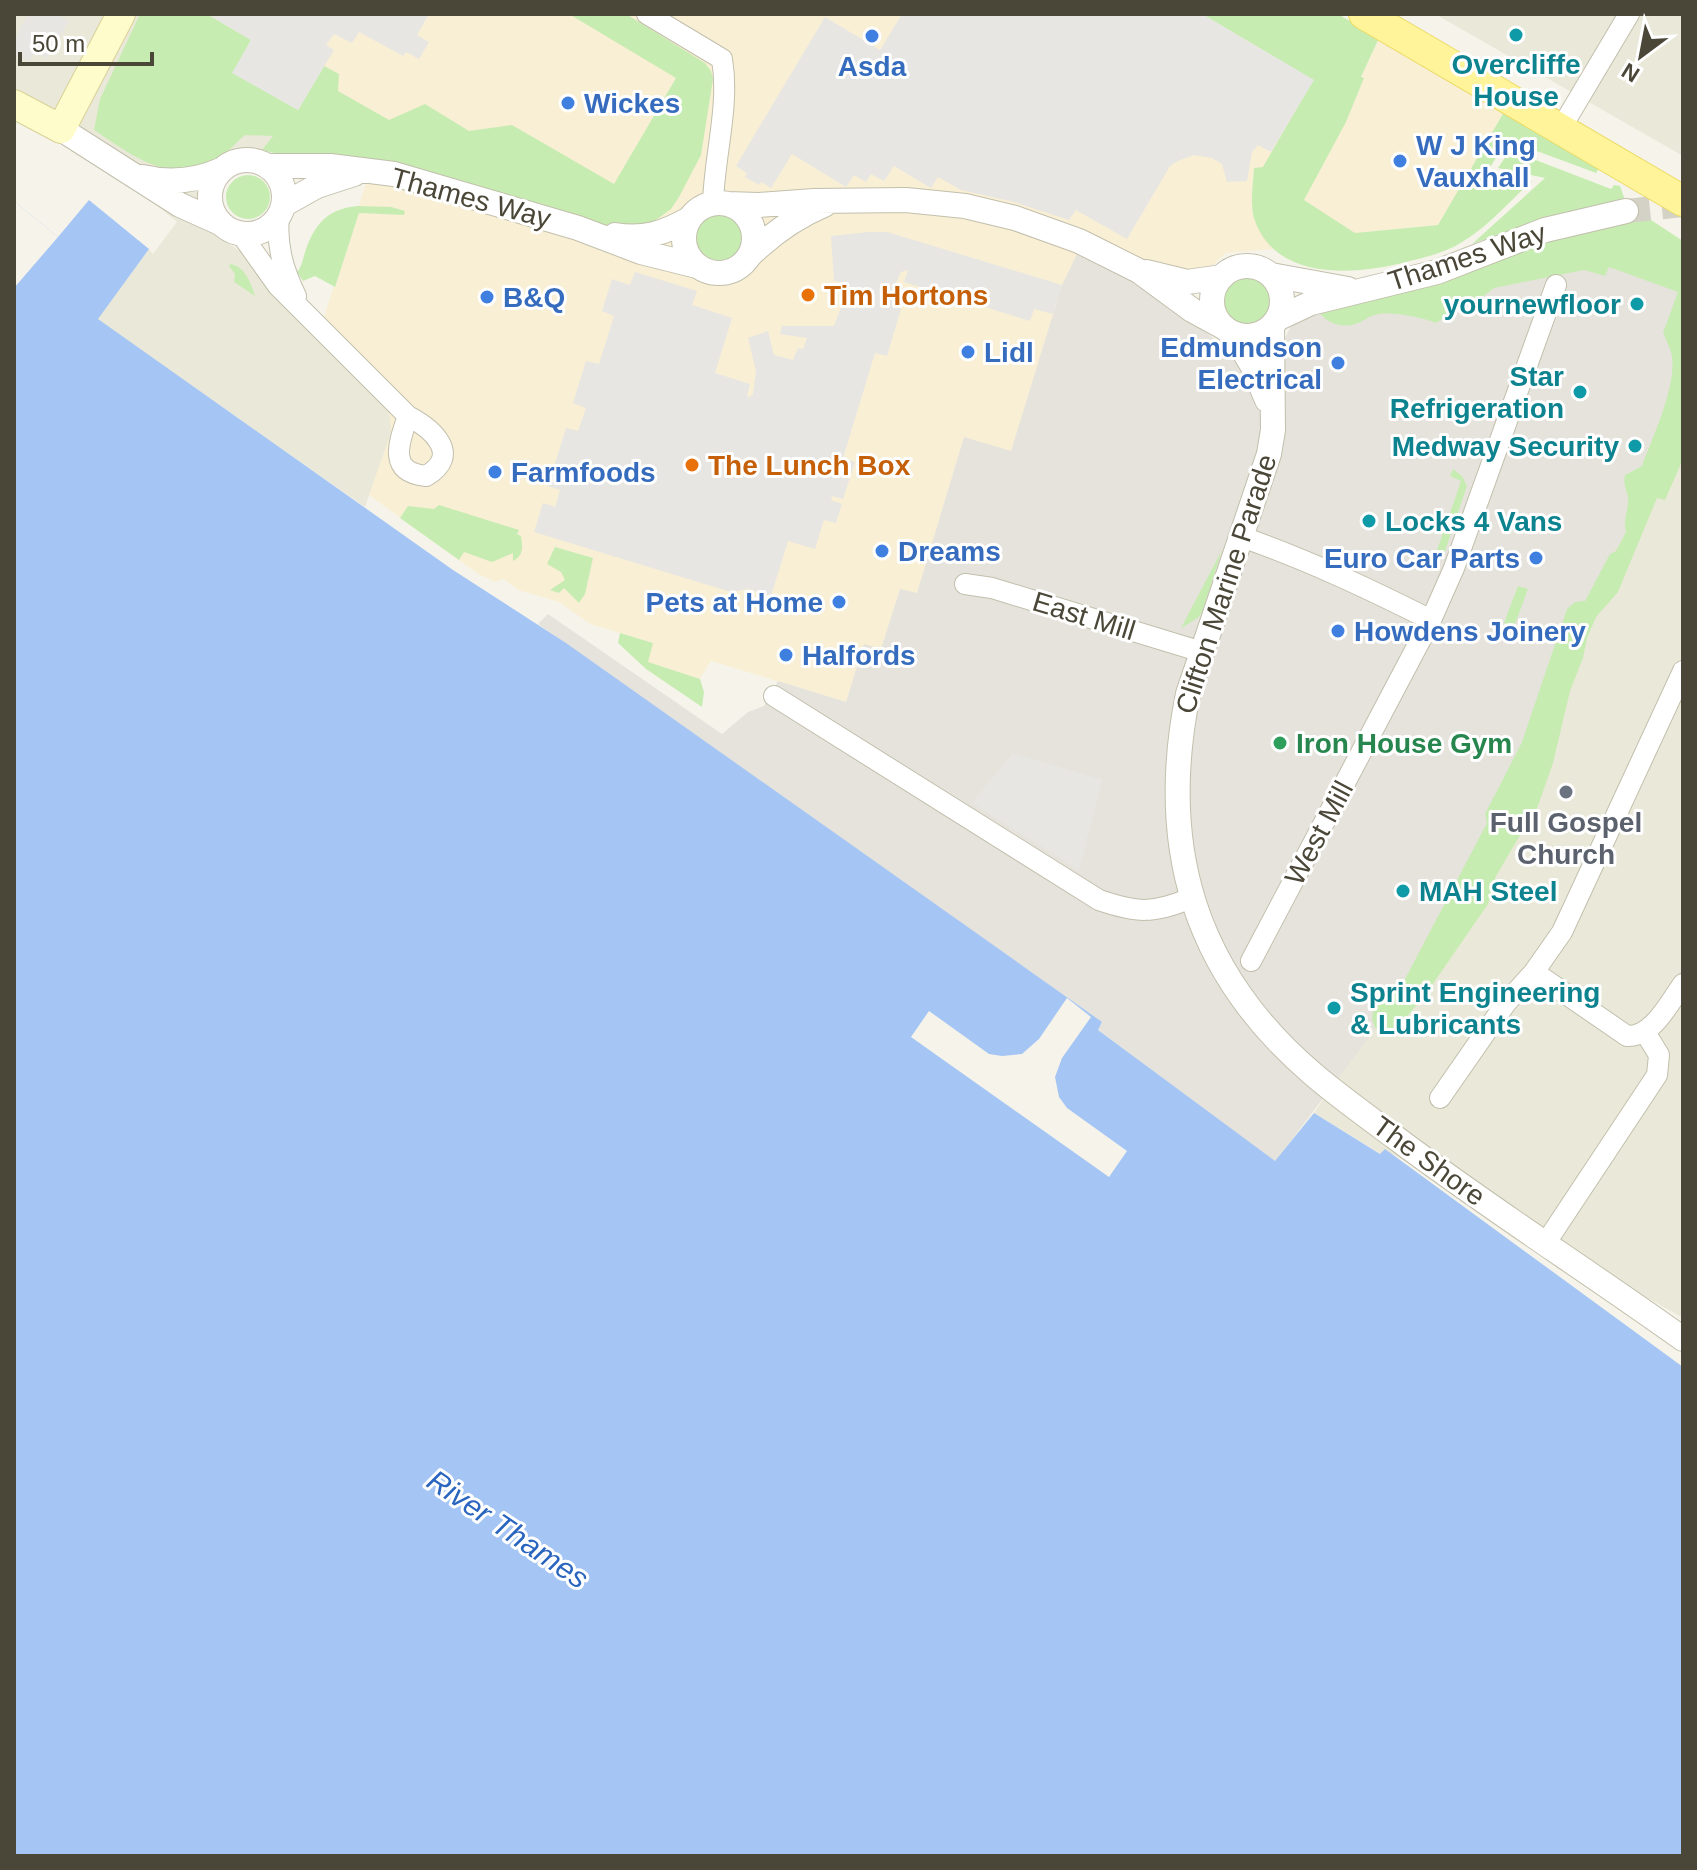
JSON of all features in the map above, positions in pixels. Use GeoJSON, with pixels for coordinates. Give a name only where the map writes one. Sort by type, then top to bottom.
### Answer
{"type":"FeatureCollection","features":[{"type":"Feature","properties":{"kind":"main road"},"geometry":{"type":"LineString","coordinates":[[14,104],[61,129],[121,14]]}},
{"type":"Feature","properties":{"kind":"main road"},"geometry":{"type":"LineString","coordinates":[[1364,14],[1493,90],[1565,122]]}},
{"type":"Feature","properties":{"kind":"main road"},"geometry":{"type":"LineString","coordinates":[[1391,14],[1396,22],[1489,77],[1493,90]]}},
{"type":"Feature","properties":{"kind":"main road"},"geometry":{"type":"LineString","coordinates":[[1397,14],[1565,122],[1665,179],[1683,201]]}},
{"type":"Feature","properties":{"kind":"street"},"geometry":{"type":"LineString","coordinates":[[647,14],[722,59],[726,82],[713,174],[720,204]]}},
{"type":"Feature","properties":{"kind":"street"},"geometry":{"type":"LineString","coordinates":[[1565,122],[1629,14]]}},
{"type":"Feature","properties":{"kind":"street"},"geometry":{"type":"LineString","coordinates":[[61,129],[180,205],[231,228],[264,230],[281,210]]}},
{"type":"Feature","properties":{"kind":"street"},"geometry":{"type":"LineString","coordinates":[[132,175],[175,181],[200,179],[244,160],[267,166],[281,184],[277,233],[287,277],[302,307]]}},
{"type":"Feature","properties":{"kind":"street","name":"Thames Way"},"geometry":{"type":"LineString","coordinates":[[267,166],[330,166],[394,174],[578,228],[641,252],[697,266]]}},
{"type":"Feature","properties":{"kind":"street"},"geometry":{"type":"LineString","coordinates":[[223,169],[211,190],[210,202],[278,286],[408,416]]}},
{"type":"Feature","properties":{"kind":"street","name":"Thames Way"},"geometry":{"type":"LineString","coordinates":[[281,210],[317,186],[364,171]]}},
{"type":"Feature","properties":{"kind":"street"},"geometry":{"type":"LineString","coordinates":[[830,202],[797,217],[769,237],[744,263],[726,273],[697,266],[686,250],[684,239],[689,219],[697,211],[720,204],[906,200],[965,206],[1055,231],[1139,271],[1192,310],[1229,331],[1252,336],[1275,322],[1282,296],[1279,285],[1271,275],[1250,266],[1238,267],[1222,277],[1216,285],[1212,304],[1214,313],[1229,331]]}},
{"type":"Feature","properties":{"kind":"street"},"geometry":{"type":"LineString","coordinates":[[720,204],[746,215],[752,224],[754,235],[750,255]]}},
{"type":"Feature","properties":{"kind":"street","name":"Thames Way"},"geometry":{"type":"LineString","coordinates":[[1275,322],[1297,308],[1355,290],[1416,279],[1545,230],[1626,211]]}},
{"type":"Feature","properties":{"kind":"street","name":"Thames Way"},"geometry":{"type":"LineString","coordinates":[[578,228],[646,238],[689,219]]}},
{"type":"Feature","properties":{"kind":"street"},"geometry":{"type":"LineString","coordinates":[[1139,271],[1187,282],[1222,277]]}},
{"type":"Feature","properties":{"kind":"street","name":"Thames Way"},"geometry":{"type":"LineString","coordinates":[[1271,275],[1355,290]]}},
{"type":"Feature","properties":{"kind":"street","name":"West Mill"},"geometry":{"type":"LineString","coordinates":[[1251,961],[1431,620],[1454,568],[1556,285]]}},
{"type":"Feature","properties":{"kind":"street","name":"Clifton Marine Parade"},"geometry":{"type":"LineString","coordinates":[[1211,944],[1191,898],[1177,825],[1176,781],[1181,730],[1188,694],[1269,454],[1273,430],[1275,322]]}},
{"type":"Feature","properties":{"kind":"street","name":"Clifton Marine Parade"},"geometry":{"type":"LineString","coordinates":[[1229,331],[1253,367],[1273,413]]}},
{"type":"Feature","properties":{"kind":"street"},"geometry":{"type":"LineString","coordinates":[[1242,537],[1296,555],[1431,620]]}},
{"type":"Feature","properties":{"kind":"street","name":"East Mill"},"geometry":{"type":"LineString","coordinates":[[965,584],[992,588],[1202,652]]}},
{"type":"Feature","properties":{"kind":"street"},"geometry":{"type":"LineString","coordinates":[[1440,1098],[1506,1003],[1534,972],[1562,932],[1683,671]]}},
{"type":"Feature","properties":{"kind":"street"},"geometry":{"type":"LineString","coordinates":[[774,696],[1099,900],[1132,911],[1150,912],[1191,898]]}},
{"type":"Feature","properties":{"kind":"street","name":"The Shore"},"geometry":{"type":"LineString","coordinates":[[1211,944],[1245,1004],[1314,1075],[1429,1163],[1683,1339]]}},
{"type":"Feature","properties":{"kind":"street"},"geometry":{"type":"LineString","coordinates":[[1534,972],[1617,1032],[1636,1036],[1645,1032],[1683,984]]}},
{"type":"Feature","properties":{"kind":"street"},"geometry":{"type":"LineString","coordinates":[[1545,1244],[1657,1075],[1659,1055],[1645,1032]]}},
{"type":"Feature","properties":{"kind":"shaded area"},"geometry":{"type":"Polygon","coordinates":[[[14,14],[207,14],[298,110],[262,150],[222,155],[202,168],[200,201],[204,227],[246,255],[392,411],[391,433],[365,507],[97,319],[149,249],[153,254],[177,222],[137,189],[74,146],[14,120],[14,14]]]}},
{"type":"Feature","properties":{"kind":"shaded area"},"geometry":{"type":"Polygon","coordinates":[[[28,14],[57,14],[69,21],[47,58],[35,52],[29,62],[14,54],[14,41],[28,14]]]}},
{"type":"Feature","properties":{"kind":"shaded area"},"geometry":{"type":"Polygon","coordinates":[[[207,14],[1202,14],[1314,80],[1265,239],[1274,249],[1226,253],[1010,452],[964,438],[917,594],[900,589],[881,650],[864,645],[846,702],[711,661],[700,679],[647,662],[653,643],[590,624],[559,602],[518,590],[504,579],[495,582],[478,574],[369,495],[391,433],[388,415],[404,398],[324,317],[366,183],[380,183],[384,144],[251,40],[207,14]]]}},
{"type":"Feature","properties":{"kind":"shaded area"},"geometry":{"type":"Polygon","coordinates":[[[207,14],[429,14],[417,35],[429,42],[419,59],[406,52],[403,56],[359,32],[352,43],[334,34],[326,45],[334,50],[298,110],[232,73],[251,40],[207,14]]]}},
{"type":"Feature","properties":{"kind":"shaded area"},"geometry":{"type":"Polygon","coordinates":[[[902,14],[1202,14],[1314,80],[1271,152],[1258,145],[1252,152],[1247,181],[1227,182],[1222,164],[1212,158],[1194,155],[1178,161],[1170,166],[1127,239],[1076,210],[1069,220],[1014,202],[961,190],[938,177],[931,188],[894,166],[884,181],[871,174],[866,182],[854,175],[846,187],[792,154],[771,188],[745,177],[747,173],[736,166],[825,17],[880,50],[902,14]]]}},
{"type":"Feature","properties":{"kind":"shaded area"},"geometry":{"type":"Polygon","coordinates":[[[1435,14],[1683,14],[1683,156],[1435,14]]]}},
{"type":"Feature","properties":{"kind":"shaded area","name":"W J King Vauxhall"},"geometry":{"type":"Polygon","coordinates":[[[1379,38],[1504,112],[1438,225],[1355,233],[1303,200],[1346,122],[1379,38]]]}},
{"type":"Feature","properties":{"kind":"shaded area"},"geometry":{"type":"Polygon","coordinates":[[[1632,221],[1683,278],[1683,417],[1641,516],[1411,982],[1275,1162],[1097,1029],[1102,1023],[1096,1018],[538,624],[548,614],[722,734],[748,712],[764,706],[778,681],[846,702],[864,644],[881,649],[900,589],[917,593],[964,437],[1011,451],[1062,285],[1079,250],[1153,293],[1228,349],[1256,350],[1282,344],[1291,326],[1307,313],[1560,236],[1632,221]]]}},
{"type":"Feature","properties":{"kind":"shaded area"},"geometry":{"type":"Polygon","coordinates":[[[887,232],[1062,285],[1053,314],[1034,309],[1030,321],[904,282],[908,270],[901,272],[895,285],[907,289],[887,356],[875,353],[843,458],[855,462],[843,499],[832,496],[831,500],[842,504],[836,523],[824,520],[815,549],[788,541],[771,596],[748,589],[731,592],[534,532],[543,503],[555,507],[560,490],[548,486],[566,428],[578,431],[586,408],[573,403],[586,361],[599,364],[614,316],[602,311],[612,279],[630,285],[635,272],[697,291],[692,305],[732,318],[715,373],[750,384],[749,397],[753,394],[756,371],[748,338],[768,331],[774,355],[793,360],[798,348],[803,349],[807,338],[780,334],[782,326],[834,326],[847,283],[834,281],[831,236],[887,232]]]}},
{"type":"Feature","properties":{"kind":"shaded area"},"geometry":{"type":"Polygon","coordinates":[[[1683,417],[1683,1318],[1385,1150],[1381,1154],[1314,1113],[1341,1072],[1411,982],[1683,417]]]}},
{"type":"Feature","properties":{"kind":"shaded area"},"geometry":{"type":"Polygon","coordinates":[[[1013,753],[1102,780],[1079,870],[972,803],[1013,753]]]}},
{"type":"Feature","properties":{"kind":"green space"},"geometry":{"type":"Polygon","coordinates":[[[140,14],[207,14],[251,40],[233,73],[298,110],[324,66],[339,74],[338,91],[389,120],[425,104],[469,131],[512,125],[614,184],[676,78],[569,14],[626,14],[705,63],[711,71],[713,79],[701,155],[671,209],[649,225],[615,229],[340,156],[278,154],[262,150],[273,136],[245,135],[210,163],[193,168],[163,168],[135,156],[94,130],[100,99],[140,14]]]}},
{"type":"Feature","properties":{"kind":"green space"},"geometry":{"type":"Polygon","coordinates":[[[1202,14],[1338,14],[1379,38],[1361,77],[1364,78],[1346,122],[1304,200],[1355,233],[1438,225],[1504,112],[1599,168],[1596,173],[1507,140],[1486,174],[1532,181],[1490,221],[1456,246],[1423,258],[1367,269],[1343,271],[1299,264],[1280,254],[1265,239],[1254,218],[1254,168],[1263,167],[1313,80],[1202,14]]]}},
{"type":"Feature","properties":{"kind":"green space"},"geometry":{"type":"Polygon","coordinates":[[[1510,150],[1611,189],[1614,185],[1620,186],[1625,200],[1518,227],[1472,244],[1545,178],[1498,168],[1510,150]]]}},
{"type":"Feature","properties":{"kind":"green space"},"geometry":{"type":"Polygon","coordinates":[[[248,175],[264,181],[270,197],[264,213],[248,219],[232,213],[226,197],[232,181],[248,175]]]}},
{"type":"Feature","properties":{"kind":"green space"},"geometry":{"type":"Polygon","coordinates":[[[357,206],[391,207],[405,211],[404,215],[359,213],[335,287],[315,276],[303,281],[297,272],[319,224],[339,210],[357,206]]]}},
{"type":"Feature","properties":{"kind":"green space"},"geometry":{"type":"Polygon","coordinates":[[[718,213],[736,220],[743,238],[736,256],[718,263],[700,256],[693,238],[700,220],[718,213]]]}},
{"type":"Feature","properties":{"kind":"green space"},"geometry":{"type":"Polygon","coordinates":[[[1651,220],[1683,241],[1683,459],[1665,500],[1657,498],[1618,592],[1596,617],[1587,638],[1570,691],[1553,763],[1534,817],[1496,876],[1488,904],[1428,991],[1390,1037],[1375,1028],[1372,1018],[1374,1006],[1404,981],[1487,823],[1485,814],[1522,742],[1567,609],[1575,602],[1585,601],[1610,554],[1616,551],[1626,532],[1628,499],[1625,475],[1642,466],[1667,397],[1672,357],[1663,333],[1678,292],[1609,267],[1605,276],[1584,270],[1494,288],[1481,298],[1452,304],[1445,317],[1436,323],[1386,314],[1344,326],[1328,321],[1317,309],[1560,236],[1651,220]]]}},
{"type":"Feature","properties":{"kind":"green space"},"geometry":{"type":"Polygon","coordinates":[[[230,264],[243,272],[255,296],[234,282],[235,274],[230,264]]]}},
{"type":"Feature","properties":{"kind":"green space"},"geometry":{"type":"Polygon","coordinates":[[[1249,276],[1267,283],[1274,301],[1267,319],[1249,326],[1231,319],[1224,301],[1231,283],[1249,276]]]}},
{"type":"Feature","properties":{"kind":"green space"},"geometry":{"type":"Polygon","coordinates":[[[1453,469],[1462,476],[1467,486],[1442,560],[1436,553],[1461,481],[1450,476],[1453,469]]]}},
{"type":"Feature","properties":{"kind":"green space"},"geometry":{"type":"Polygon","coordinates":[[[439,505],[519,530],[521,553],[513,561],[513,553],[492,562],[464,552],[459,560],[400,518],[408,506],[434,509],[439,505]]]}},
{"type":"Feature","properties":{"kind":"green space"},"geometry":{"type":"Polygon","coordinates":[[[555,547],[593,558],[585,594],[579,603],[564,588],[559,593],[550,590],[565,580],[561,572],[547,564],[555,547]]]}},
{"type":"Feature","properties":{"kind":"green space"},"geometry":{"type":"Polygon","coordinates":[[[1222,550],[1203,610],[1198,618],[1181,628],[1222,550]]]}},
{"type":"Feature","properties":{"kind":"green space"},"geometry":{"type":"Polygon","coordinates":[[[1518,586],[1528,589],[1514,627],[1504,623],[1518,586]]]}},
{"type":"Feature","properties":{"kind":"green space"},"geometry":{"type":"Polygon","coordinates":[[[620,633],[653,643],[648,662],[700,679],[704,692],[702,707],[646,669],[618,643],[620,633]]]}},
{"type":"Feature","properties":{"kind":"water","name":"River Thames"},"geometry":{"type":"Polygon","coordinates":[[[89,200],[149,249],[98,319],[453,570],[566,643],[1102,1022],[1098,1030],[1275,1161],[1314,1113],[1380,1154],[1385,1149],[1683,1367],[1683,1856],[14,1856],[14,201],[58,237],[89,200]]]}},
{"type":"Feature","properties":{"kind":"pier"},"geometry":{"type":"Polygon","coordinates":[[[14,201],[58,237],[14,288],[14,201]]]}},
{"type":"Feature","properties":{"kind":"pier"},"geometry":{"type":"Polygon","coordinates":[[[1067,998],[1091,1017],[1062,1058],[1055,1077],[1059,1097],[1067,1108],[1127,1151],[1109,1177],[911,1037],[929,1011],[989,1054],[1022,1054],[1039,1039],[1067,998]]]}},
{"type":"Feature","properties":{"kind":"tunnel"},"geometry":{"type":"LineString","coordinates":[[1626,211],[1683,205]]}},
{"type":"Feature","properties":{"kind":"place","name":"Overcliffe House"},"geometry":{"type":"Point","coordinates":[1516,35]}},
{"type":"Feature","properties":{"kind":"place","name":"Asda"},"geometry":{"type":"Point","coordinates":[872,36]}},
{"type":"Feature","properties":{"kind":"place","name":"Wickes"},"geometry":{"type":"Point","coordinates":[568,103]}},
{"type":"Feature","properties":{"kind":"place","name":"W J King Vauxhall"},"geometry":{"type":"Point","coordinates":[1400,161]}},
{"type":"Feature","properties":{"kind":"place","name":"Tim Hortons"},"geometry":{"type":"Point","coordinates":[808,295]}},
{"type":"Feature","properties":{"kind":"place","name":"B&Q"},"geometry":{"type":"Point","coordinates":[487,297]}},
{"type":"Feature","properties":{"kind":"place","name":"yournewfloor"},"geometry":{"type":"Point","coordinates":[1637,304]}},
{"type":"Feature","properties":{"kind":"place","name":"Lidl"},"geometry":{"type":"Point","coordinates":[968,352]}},
{"type":"Feature","properties":{"kind":"place","name":"Edmundson Electrical"},"geometry":{"type":"Point","coordinates":[1338,363]}},
{"type":"Feature","properties":{"kind":"place","name":"Star Refrigeration"},"geometry":{"type":"Point","coordinates":[1580,392]}},
{"type":"Feature","properties":{"kind":"place","name":"Medway Security"},"geometry":{"type":"Point","coordinates":[1635,446]}},
{"type":"Feature","properties":{"kind":"place","name":"The Lunch Box"},"geometry":{"type":"Point","coordinates":[692,465]}},
{"type":"Feature","properties":{"kind":"place","name":"Farmfoods"},"geometry":{"type":"Point","coordinates":[495,472]}},
{"type":"Feature","properties":{"kind":"place","name":"Locks 4 Vans"},"geometry":{"type":"Point","coordinates":[1369,521]}},
{"type":"Feature","properties":{"kind":"place","name":"Dreams"},"geometry":{"type":"Point","coordinates":[882,551]}},
{"type":"Feature","properties":{"kind":"place","name":"Euro Car Parts"},"geometry":{"type":"Point","coordinates":[1536,558]}},
{"type":"Feature","properties":{"kind":"place","name":"Pets at Home"},"geometry":{"type":"Point","coordinates":[839,602]}},
{"type":"Feature","properties":{"kind":"place","name":"Howdens Joinery"},"geometry":{"type":"Point","coordinates":[1338,631]}},
{"type":"Feature","properties":{"kind":"place","name":"Halfords"},"geometry":{"type":"Point","coordinates":[786,655]}},
{"type":"Feature","properties":{"kind":"place","name":"Iron House Gym"},"geometry":{"type":"Point","coordinates":[1280,743]}},
{"type":"Feature","properties":{"kind":"place","name":"Full Gospel Church"},"geometry":{"type":"Point","coordinates":[1566,792]}},
{"type":"Feature","properties":{"kind":"place","name":"MAH Steel"},"geometry":{"type":"Point","coordinates":[1403,891]}},
{"type":"Feature","properties":{"kind":"place","name":"Sprint Engineering & Lubricants"},"geometry":{"type":"Point","coordinates":[1334,1008]}}]}
